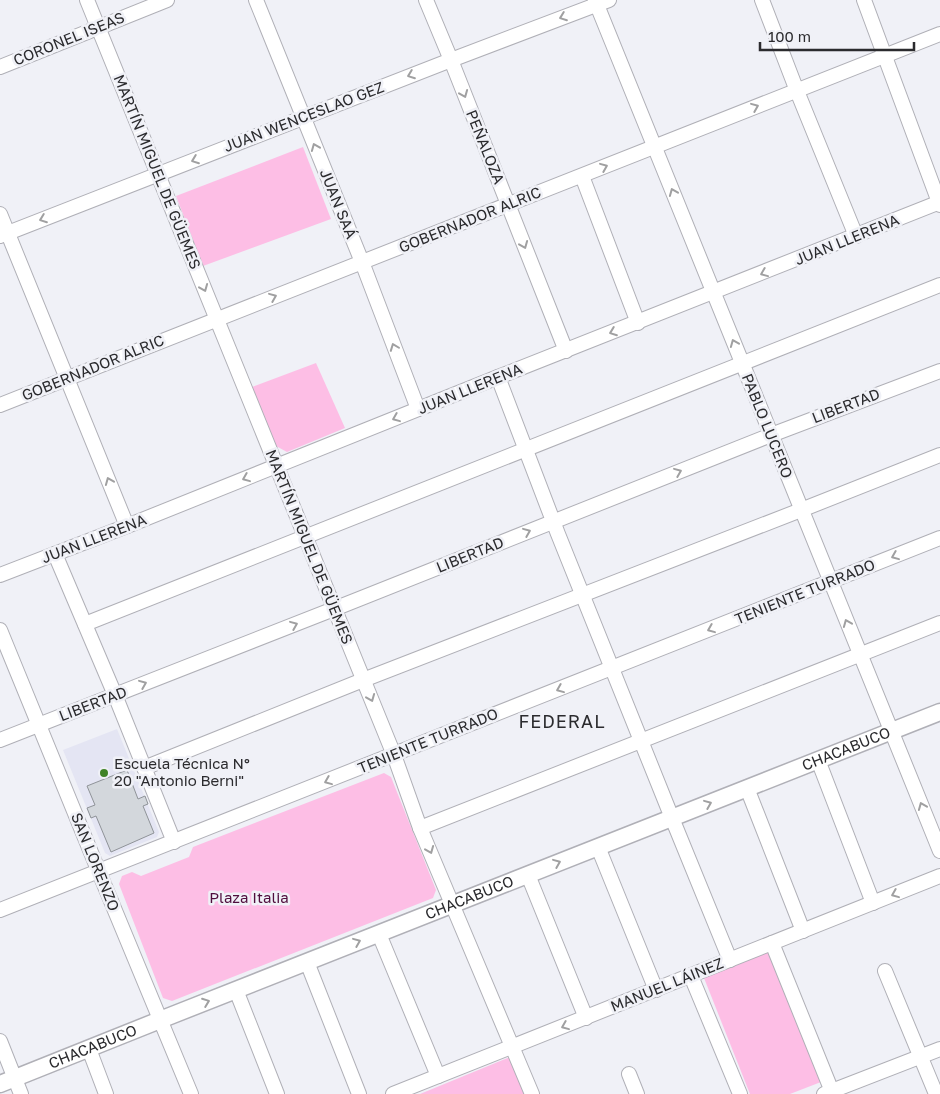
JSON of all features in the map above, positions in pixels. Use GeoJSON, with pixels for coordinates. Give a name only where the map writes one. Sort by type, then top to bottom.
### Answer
{"type":"FeatureCollection","features":[{"type":"Feature","properties":{"kind":"main road","name":"CHACABUCO"},"geometry":{"type":"LineString","coordinates":[[8,1081],[940,712]]}},
{"type":"Feature","properties":{"kind":"street","name":"MARTÍN MIGUEL DE GÜEMES"},"geometry":{"type":"LineString","coordinates":[[87,0],[394,755],[420,828],[532,1094]]}},
{"type":"Feature","properties":{"kind":"street","name":"CORONEL ISEAS"},"geometry":{"type":"LineString","coordinates":[[0,67],[167,0]]}},
{"type":"Feature","properties":{"kind":"street","name":"JUAN SAÁ"},"geometry":{"type":"LineString","coordinates":[[256,0],[362,262],[418,409]]}},
{"type":"Feature","properties":{"kind":"street","name":"PEÑALOZA"},"geometry":{"type":"LineString","coordinates":[[426,0],[566,351]]}},
{"type":"Feature","properties":{"kind":"street"},"geometry":{"type":"LineString","coordinates":[[762,0],[856,236]]}},
{"type":"Feature","properties":{"kind":"street"},"geometry":{"type":"LineString","coordinates":[[864,0],[940,203]]}},
{"type":"Feature","properties":{"kind":"street","name":"JUAN WENCESLAO GEZ"},"geometry":{"type":"LineString","coordinates":[[4,234],[600,2]]}},
{"type":"Feature","properties":{"kind":"street","name":"PABLO LUCERO"},"geometry":{"type":"LineString","coordinates":[[600,2],[655,147],[940,851]]}},
{"type":"Feature","properties":{"kind":"street","name":"GOBERNADOR ALRIC"},"geometry":{"type":"LineString","coordinates":[[0,405],[940,34]]}},
{"type":"Feature","properties":{"kind":"street"},"geometry":{"type":"LineString","coordinates":[[582,176],[638,322]]}},
{"type":"Feature","properties":{"kind":"street","name":"JUAN LLERENA"},"geometry":{"type":"LineString","coordinates":[[0,575],[940,203]]}},
{"type":"Feature","properties":{"kind":"street"},"geometry":{"type":"LineString","coordinates":[[0,214],[4,234],[68,378],[127,526]]}},
{"type":"Feature","properties":{"kind":"street"},"geometry":{"type":"LineString","coordinates":[[85,624],[940,285]]}},
{"type":"Feature","properties":{"kind":"street","name":"LIBERTAD"},"geometry":{"type":"LineString","coordinates":[[0,740],[771,434],[940,371]]}},
{"type":"Feature","properties":{"kind":"street"},"geometry":{"type":"LineString","coordinates":[[498,377],[553,522],[730,960]]}},
{"type":"Feature","properties":{"kind":"street"},"geometry":{"type":"LineString","coordinates":[[144,768],[363,680],[940,455]]}},
{"type":"Feature","properties":{"kind":"street","name":"TENIENTE TURRADO"},"geometry":{"type":"LineString","coordinates":[[0,910],[940,538]]}},
{"type":"Feature","properties":{"kind":"street"},"geometry":{"type":"LineString","coordinates":[[55,554],[174,842]]}},
{"type":"Feature","properties":{"kind":"street"},"geometry":{"type":"LineString","coordinates":[[420,828],[940,623]]}},
{"type":"Feature","properties":{"kind":"street","name":"SAN LORENZO"},"geometry":{"type":"LineString","coordinates":[[0,630],[192,1094]]}},
{"type":"Feature","properties":{"kind":"street"},"geometry":{"type":"LineString","coordinates":[[818,760],[873,903]]}},
{"type":"Feature","properties":{"kind":"street"},"geometry":{"type":"LineString","coordinates":[[747,788],[803,931]]}},
{"type":"Feature","properties":{"kind":"street"},"geometry":{"type":"LineString","coordinates":[[598,847],[656,990]]}},
{"type":"Feature","properties":{"kind":"street"},"geometry":{"type":"LineString","coordinates":[[528,875],[586,1018]]}},
{"type":"Feature","properties":{"kind":"street","name":"MANUEL LÁINEZ"},"geometry":{"type":"LineString","coordinates":[[393,1094],[940,876]]}},
{"type":"Feature","properties":{"kind":"street"},"geometry":{"type":"LineString","coordinates":[[379,934],[438,1076]]}},
{"type":"Feature","properties":{"kind":"street"},"geometry":{"type":"LineString","coordinates":[[772,944],[830,1093],[940,1049]]}},
{"type":"Feature","properties":{"kind":"street"},"geometry":{"type":"LineString","coordinates":[[307,962],[359,1094]]}},
{"type":"Feature","properties":{"kind":"street"},"geometry":{"type":"LineString","coordinates":[[885,971],[936,1094]]}},
{"type":"Feature","properties":{"kind":"street"},"geometry":{"type":"LineString","coordinates":[[691,976],[740,1094]]}},
{"type":"Feature","properties":{"kind":"street"},"geometry":{"type":"LineString","coordinates":[[236,990],[277,1094]]}},
{"type":"Feature","properties":{"kind":"street"},"geometry":{"type":"LineString","coordinates":[[0,1040],[8,1081],[21,1094]]}},
{"type":"Feature","properties":{"kind":"street"},"geometry":{"type":"LineString","coordinates":[[89,1049],[106,1094]]}},
{"type":"Feature","properties":{"kind":"street"},"geometry":{"type":"LineString","coordinates":[[629,1074],[637,1094]]}},
{"type":"Feature","properties":{"kind":"shaded area","name":"Escuela Técnica N° 20 \"Antonio Berni\""},"geometry":{"type":"Polygon","coordinates":[[[117,729],[159,832],[157,837],[110,856],[105,853],[63,750],[117,729]]]}},
{"type":"Feature","properties":{"kind":"green space"},"geometry":{"type":"Polygon","coordinates":[[[303,147],[331,219],[203,266],[176,196],[303,147]]]}},
{"type":"Feature","properties":{"kind":"green space"},"geometry":{"type":"Polygon","coordinates":[[[316,363],[345,428],[287,452],[276,446],[252,387],[316,363]]]}},
{"type":"Feature","properties":{"kind":"green space","name":"Plaza Italia"},"geometry":{"type":"Polygon","coordinates":[[[384,773],[391,777],[436,890],[433,898],[172,1001],[163,998],[119,884],[122,876],[132,872],[141,876],[189,857],[193,847],[384,773]]]}},
{"type":"Feature","properties":{"kind":"green space"},"geometry":{"type":"Polygon","coordinates":[[[769,951],[821,1082],[790,1094],[750,1094],[704,978],[769,951]]]}},
{"type":"Feature","properties":{"kind":"green space"},"geometry":{"type":"Polygon","coordinates":[[[510,1057],[525,1094],[420,1094],[510,1057]]]}},
{"type":"Feature","properties":{"kind":"building","name":"Escuela Técnica N° 20 \"Antonio Berni\""},"geometry":{"type":"Polygon","coordinates":[[[127,770],[138,799],[145,796],[148,804],[143,806],[154,833],[111,852],[96,816],[91,818],[87,808],[95,805],[87,786],[127,770]]]}},
{"type":"Feature","properties":{"kind":"place","name":"Escuela Técnica N° 20 \"Antonio Berni\""},"geometry":{"type":"Point","coordinates":[104,773]}},
{"type":"Feature","properties":{"kind":"district","name":"FEDERAL"},"geometry":{"type":"Point","coordinates":[562,722]}}]}
